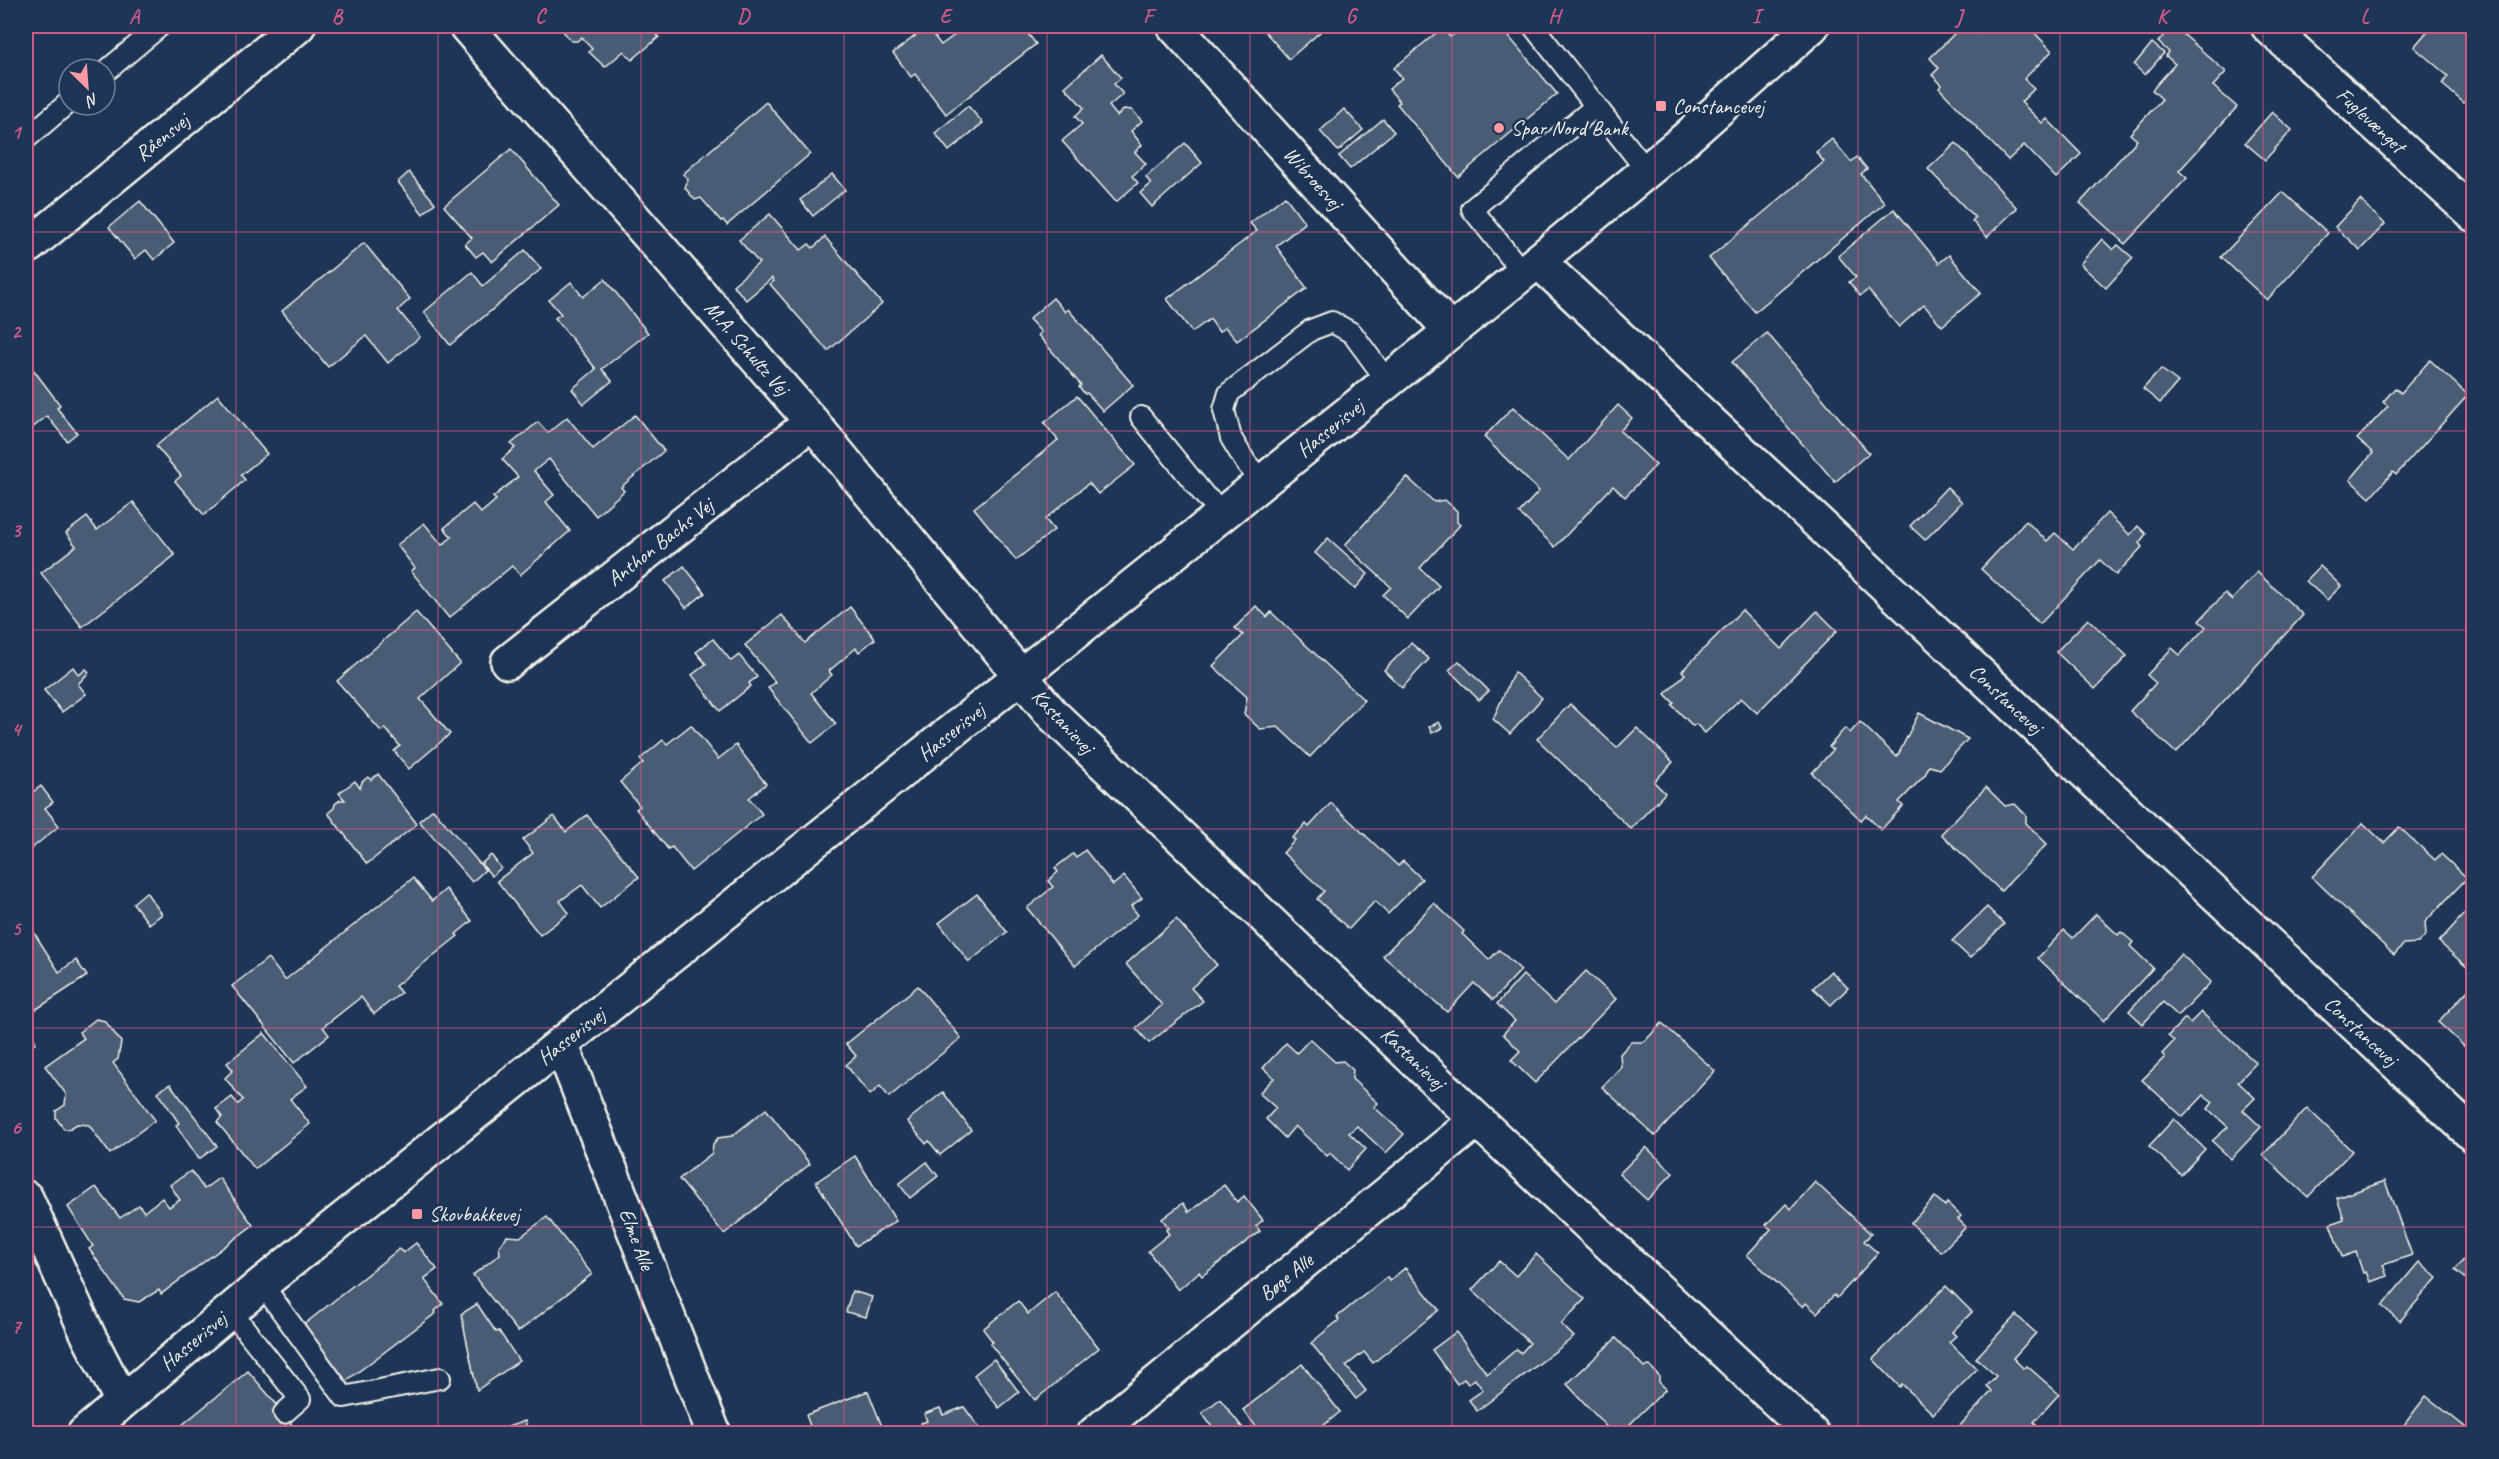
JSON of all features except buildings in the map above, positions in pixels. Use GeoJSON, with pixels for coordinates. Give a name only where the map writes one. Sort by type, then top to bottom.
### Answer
{"type":"FeatureCollection","features":[{"type":"Feature","properties":{"kind":"street","name":"Råensvej"},"geometry":{"type":"LineString","coordinates":[[26,248],[298,26]]}},
{"type":"Feature","properties":{"kind":"street","name":"M.A. Schultz Vej"},"geometry":{"type":"LineString","coordinates":[[466,26],[812,422],[1022,676]]}},
{"type":"Feature","properties":{"kind":"street","name":"Wibroesvej"},"geometry":{"type":"LineString","coordinates":[[1174,26],[1451,332]]}},
{"type":"Feature","properties":{"kind":"street","name":"Hasserisvej"},"geometry":{"type":"LineString","coordinates":[[84,1433],[262,1284],[1531,267],[1647,171],[1812,26]]}},
{"type":"Feature","properties":{"kind":"street","name":"Fuglevænget"},"geometry":{"type":"LineString","coordinates":[[2268,26],[2474,215]]}},
{"type":"Feature","properties":{"kind":"street","name":"Constancevej"},"geometry":{"type":"LineString","coordinates":[[1531,267],[2474,1136]]}},
{"type":"Feature","properties":{"kind":"street","name":"Anthon Bachs Vej"},"geometry":{"type":"LineString","coordinates":[[508,662],[812,422]]}},
{"type":"Feature","properties":{"kind":"street","name":"Kastanievej"},"geometry":{"type":"LineString","coordinates":[[1022,676],[1052,714],[1477,1120],[1812,1434]]}},
{"type":"Feature","properties":{"kind":"street","name":"Elme Alle"},"geometry":{"type":"LineString","coordinates":[[561,1044],[714,1434]]}},
{"type":"Feature","properties":{"kind":"street","name":"Bøge Alle"},"geometry":{"type":"LineString","coordinates":[[1094,1434],[1477,1120]]}},
{"type":"Feature","properties":{"kind":"street"},"geometry":{"type":"LineString","coordinates":[[26,1198],[89,1337],[122,1401]]}},
{"type":"Feature","properties":{"kind":"lane"},"geometry":{"type":"LineString","coordinates":[[117,62],[160,26]]}},
{"type":"Feature","properties":{"kind":"lane"},"geometry":{"type":"LineString","coordinates":[[1533,26],[1647,171]]}},
{"type":"Feature","properties":{"kind":"lane"},"geometry":{"type":"LineString","coordinates":[[1531,267],[1472,209],[1596,106]]}},
{"type":"Feature","properties":{"kind":"lane"},"geometry":{"type":"LineString","coordinates":[[26,139],[57,112]]}},
{"type":"Feature","properties":{"kind":"lane"},"geometry":{"type":"LineString","coordinates":[[1263,482],[1246,463],[1231,438],[1224,410],[1229,393],[1311,330],[1332,322],[1352,333],[1388,382]]}},
{"type":"Feature","properties":{"kind":"lane"},"geometry":{"type":"LineString","coordinates":[[1141,417],[1205,496],[1224,513]]}},
{"type":"Feature","properties":{"kind":"lane"},"geometry":{"type":"LineString","coordinates":[[262,1284],[344,1397],[440,1378]]}},
{"type":"Feature","properties":{"kind":"lane"},"geometry":{"type":"LineString","coordinates":[[230,1310],[300,1399],[284,1413]]}},
{"type":"Feature","properties":{"kind":"place","name":"Constancevej"},"geometry":{"type":"Point","coordinates":[1661,106]}},
{"type":"Feature","properties":{"kind":"place","name":"Spar Nord Bank"},"geometry":{"type":"Point","coordinates":[1499,128]}},
{"type":"Feature","properties":{"kind":"place","name":"Skovbakkevej"},"geometry":{"type":"Point","coordinates":[417,1214]}}]}
